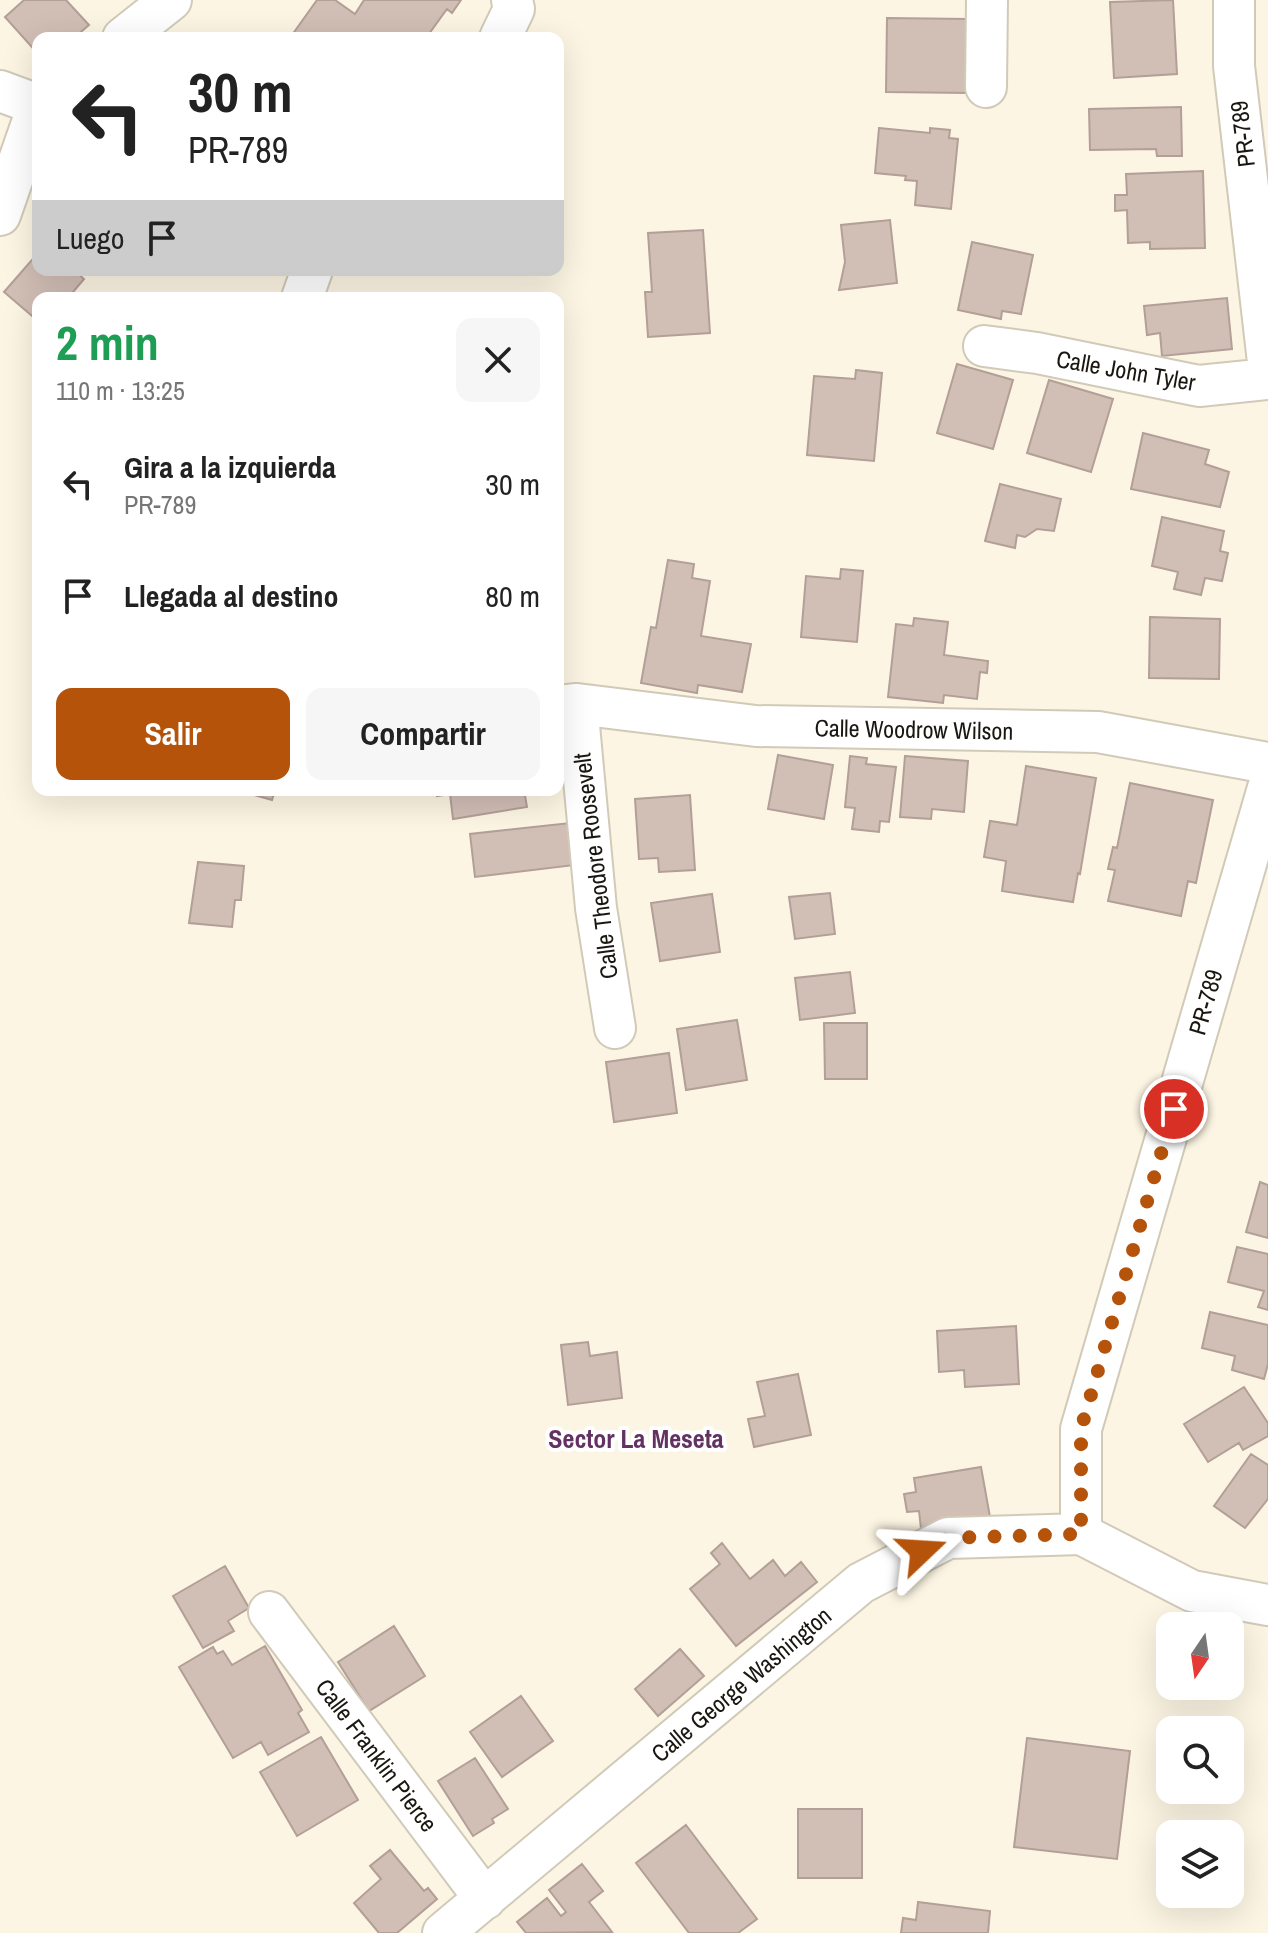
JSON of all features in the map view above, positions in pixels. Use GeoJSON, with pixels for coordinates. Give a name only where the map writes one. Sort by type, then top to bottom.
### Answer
{"type":"FeatureCollection","features":[{"type":"Feature","properties":{"kind":"street"},"geometry":{"type":"LineString","coordinates":[[131,32],[171,0]]}},
{"type":"Feature","properties":{"kind":"street"},"geometry":{"type":"LineString","coordinates":[[503,32],[514,9],[512,0]]}},
{"type":"Feature","properties":{"kind":"street"},"geometry":{"type":"LineString","coordinates":[[986,87],[987,0]]}},
{"type":"Feature","properties":{"kind":"street","name":"PR-789"},"geometry":{"type":"LineString","coordinates":[[1234,0],[1234,66],[1268,362]]}},
{"type":"Feature","properties":{"kind":"street"},"geometry":{"type":"LineString","coordinates":[[0,91],[32,104]]}},
{"type":"Feature","properties":{"kind":"street"},"geometry":{"type":"LineString","coordinates":[[0,215],[32,123]]}},
{"type":"Feature","properties":{"kind":"street","name":"Calle John Tyler"},"geometry":{"type":"LineString","coordinates":[[984,346],[1037,353],[1199,386],[1268,379]]}},
{"type":"Feature","properties":{"kind":"street","name":"Calle Woodrow Wilson"},"geometry":{"type":"LineString","coordinates":[[567,705],[756,726],[1098,732],[1268,763]]}},
{"type":"Feature","properties":{"kind":"street","name":"Calle Theodore Roosevelt"},"geometry":{"type":"LineString","coordinates":[[567,705],[615,1028]]}},
{"type":"Feature","properties":{"kind":"street","name":"PR-789"},"geometry":{"type":"LineString","coordinates":[[1081,1534],[1081,1429],[1268,788]]}},
{"type":"Feature","properties":{"kind":"street"},"geometry":{"type":"LineString","coordinates":[[1081,1534],[1192,1591],[1268,1605]]}},
{"type":"Feature","properties":{"kind":"street","name":"Calle George Washington"},"geometry":{"type":"LineString","coordinates":[[443,1933],[861,1583],[948,1538],[1081,1534]]}},
{"type":"Feature","properties":{"kind":"street","name":"Calle Franklin Pierce"},"geometry":{"type":"LineString","coordinates":[[269,1612],[485,1899]]}},
{"type":"Feature","properties":{"kind":"building"},"geometry":{"type":"Polygon","coordinates":[[[24,0],[66,0],[89,25],[81,32],[32,32],[32,47],[5,17],[24,0]]]}},
{"type":"Feature","properties":{"kind":"building"},"geometry":{"type":"Polygon","coordinates":[[[317,0],[335,0],[355,14],[364,0],[461,0],[452,13],[447,9],[430,32],[294,32],[317,0]]]}},
{"type":"Feature","properties":{"kind":"building"},"geometry":{"type":"Polygon","coordinates":[[[1173,0],[1177,74],[1114,78],[1110,2],[1173,0]]]}},
{"type":"Feature","properties":{"kind":"building"},"geometry":{"type":"Polygon","coordinates":[[[887,18],[969,19],[968,93],[886,92],[887,18]]]}},
{"type":"Feature","properties":{"kind":"building"},"geometry":{"type":"Polygon","coordinates":[[[1181,107],[1182,156],[1157,156],[1156,149],[1090,150],[1089,109],[1181,107]]]}},
{"type":"Feature","properties":{"kind":"building"},"geometry":{"type":"Polygon","coordinates":[[[879,128],[930,133],[930,128],[950,130],[949,138],[958,139],[951,209],[915,205],[917,181],[905,180],[906,176],[875,173],[879,128]]]}},
{"type":"Feature","properties":{"kind":"building"},"geometry":{"type":"Polygon","coordinates":[[[1203,171],[1205,248],[1150,249],[1150,242],[1128,243],[1127,210],[1115,211],[1115,195],[1127,195],[1126,174],[1203,171]]]}},
{"type":"Feature","properties":{"kind":"building"},"geometry":{"type":"Polygon","coordinates":[[[890,220],[897,283],[839,290],[845,262],[841,225],[890,220]]]}},
{"type":"Feature","properties":{"kind":"building"},"geometry":{"type":"Polygon","coordinates":[[[703,230],[710,333],[648,337],[645,292],[652,292],[648,233],[703,230]]]}},
{"type":"Feature","properties":{"kind":"building"},"geometry":{"type":"Polygon","coordinates":[[[972,242],[1033,255],[1021,314],[1002,311],[1001,319],[958,310],[972,242]]]}},
{"type":"Feature","properties":{"kind":"building"},"geometry":{"type":"Polygon","coordinates":[[[32,260],[32,276],[81,276],[84,279],[73,292],[32,292],[32,316],[4,292],[32,260]]]}},
{"type":"Feature","properties":{"kind":"building"},"geometry":{"type":"Polygon","coordinates":[[[1227,298],[1232,349],[1162,356],[1160,333],[1147,335],[1144,306],[1227,298]]]}},
{"type":"Feature","properties":{"kind":"building"},"geometry":{"type":"Polygon","coordinates":[[[957,364],[1013,380],[993,449],[937,433],[957,364]]]}},
{"type":"Feature","properties":{"kind":"building"},"geometry":{"type":"Polygon","coordinates":[[[856,370],[882,373],[874,461],[807,455],[814,376],[855,379],[856,370]]]}},
{"type":"Feature","properties":{"kind":"building"},"geometry":{"type":"Polygon","coordinates":[[[1049,380],[1113,399],[1091,472],[1027,453],[1049,380]]]}},
{"type":"Feature","properties":{"kind":"building"},"geometry":{"type":"Polygon","coordinates":[[[1143,433],[1209,450],[1205,464],[1229,472],[1220,507],[1131,489],[1143,433]]]}},
{"type":"Feature","properties":{"kind":"building"},"geometry":{"type":"Polygon","coordinates":[[[1000,484],[1061,499],[1054,531],[1037,529],[1025,537],[1017,535],[1015,548],[985,541],[1000,484]]]}},
{"type":"Feature","properties":{"kind":"building"},"geometry":{"type":"Polygon","coordinates":[[[1162,517],[1224,531],[1220,551],[1228,553],[1222,581],[1205,578],[1201,595],[1174,589],[1178,572],[1152,566],[1162,517]]]}},
{"type":"Feature","properties":{"kind":"building"},"geometry":{"type":"Polygon","coordinates":[[[668,560],[694,564],[692,578],[710,581],[701,636],[751,644],[742,692],[698,685],[697,693],[641,683],[651,627],[656,628],[668,560]]]}},
{"type":"Feature","properties":{"kind":"building"},"geometry":{"type":"Polygon","coordinates":[[[841,569],[863,571],[857,642],[801,637],[806,576],[840,579],[841,569]]]}},
{"type":"Feature","properties":{"kind":"building"},"geometry":{"type":"Polygon","coordinates":[[[1150,617],[1220,619],[1219,679],[1149,678],[1150,617]]]}},
{"type":"Feature","properties":{"kind":"building"},"geometry":{"type":"Polygon","coordinates":[[[914,618],[948,622],[944,655],[988,661],[987,673],[980,672],[977,699],[944,695],[943,703],[888,697],[896,624],[913,626],[914,618]]]}},
{"type":"Feature","properties":{"kind":"building"},"geometry":{"type":"Polygon","coordinates":[[[778,755],[833,765],[824,819],[768,809],[778,755]]]}},
{"type":"Feature","properties":{"kind":"building"},"geometry":{"type":"Polygon","coordinates":[[[850,756],[867,758],[866,764],[896,767],[889,822],[880,821],[879,832],[852,829],[855,808],[845,807],[850,756]]]}},
{"type":"Feature","properties":{"kind":"building"},"geometry":{"type":"Polygon","coordinates":[[[905,756],[968,761],[964,812],[932,809],[931,819],[900,817],[905,756]]]}},
{"type":"Feature","properties":{"kind":"building"},"geometry":{"type":"Polygon","coordinates":[[[1026,766],[1096,778],[1073,902],[1002,891],[1006,861],[984,857],[990,821],[1017,825],[1026,766]]]}},
{"type":"Feature","properties":{"kind":"building"},"geometry":{"type":"Polygon","coordinates":[[[1130,783],[1213,800],[1196,883],[1188,881],[1181,916],[1108,901],[1115,870],[1108,869],[1113,847],[1117,848],[1130,783]]]}},
{"type":"Feature","properties":{"kind":"building"},"geometry":{"type":"Polygon","coordinates":[[[690,795],[695,870],[659,872],[658,858],[639,859],[635,799],[690,795]]]}},
{"type":"Feature","properties":{"kind":"building"},"geometry":{"type":"Polygon","coordinates":[[[450,796],[525,796],[527,807],[453,819],[450,796]]]}},
{"type":"Feature","properties":{"kind":"building"},"geometry":{"type":"Polygon","coordinates":[[[570,823],[575,865],[475,877],[470,834],[570,823]]]}},
{"type":"Feature","properties":{"kind":"building"},"geometry":{"type":"Polygon","coordinates":[[[198,862],[244,866],[241,900],[235,900],[232,927],[189,923],[198,862]]]}},
{"type":"Feature","properties":{"kind":"building"},"geometry":{"type":"Polygon","coordinates":[[[830,893],[835,934],[795,939],[789,897],[830,893]]]}},
{"type":"Feature","properties":{"kind":"building"},"geometry":{"type":"Polygon","coordinates":[[[712,894],[720,952],[660,961],[651,903],[712,894]]]}},
{"type":"Feature","properties":{"kind":"building"},"geometry":{"type":"Polygon","coordinates":[[[850,972],[855,1013],[800,1020],[795,978],[850,972]]]}},
{"type":"Feature","properties":{"kind":"building"},"geometry":{"type":"Polygon","coordinates":[[[737,1020],[747,1080],[686,1090],[677,1029],[737,1020]]]}},
{"type":"Feature","properties":{"kind":"building"},"geometry":{"type":"Polygon","coordinates":[[[824,1023],[867,1023],[867,1079],[825,1079],[824,1023]]]}},
{"type":"Feature","properties":{"kind":"building"},"geometry":{"type":"Polygon","coordinates":[[[669,1053],[677,1113],[614,1122],[606,1062],[669,1053]]]}},
{"type":"Feature","properties":{"kind":"building"},"geometry":{"type":"Polygon","coordinates":[[[1260,1182],[1268,1185],[1268,1238],[1246,1232],[1260,1182]]]}},
{"type":"Feature","properties":{"kind":"building"},"geometry":{"type":"Polygon","coordinates":[[[1237,1247],[1268,1254],[1268,1310],[1258,1307],[1264,1291],[1228,1282],[1237,1247]]]}},
{"type":"Feature","properties":{"kind":"building"},"geometry":{"type":"Polygon","coordinates":[[[1210,1312],[1268,1325],[1268,1364],[1264,1379],[1232,1370],[1235,1356],[1202,1348],[1210,1312]]]}},
{"type":"Feature","properties":{"kind":"building"},"geometry":{"type":"Polygon","coordinates":[[[1016,1326],[1019,1384],[965,1387],[964,1370],[939,1372],[937,1331],[1016,1326]]]}},
{"type":"Feature","properties":{"kind":"building"},"geometry":{"type":"Polygon","coordinates":[[[588,1342],[590,1356],[617,1352],[622,1398],[568,1405],[561,1345],[588,1342]]]}},
{"type":"Feature","properties":{"kind":"building"},"geometry":{"type":"Polygon","coordinates":[[[798,1374],[811,1435],[754,1447],[748,1419],[765,1416],[757,1382],[798,1374]]]}},
{"type":"Feature","properties":{"kind":"building"},"geometry":{"type":"Polygon","coordinates":[[[1244,1387],[1268,1423],[1268,1436],[1243,1450],[1239,1443],[1208,1462],[1184,1424],[1244,1387]]]}},
{"type":"Feature","properties":{"kind":"building"},"geometry":{"type":"Polygon","coordinates":[[[1251,1454],[1268,1465],[1268,1499],[1245,1528],[1214,1506],[1251,1454]]]}},
{"type":"Feature","properties":{"kind":"building"},"geometry":{"type":"Polygon","coordinates":[[[981,1467],[990,1517],[921,1529],[919,1511],[907,1512],[904,1494],[916,1492],[914,1478],[981,1467]]]}},
{"type":"Feature","properties":{"kind":"building"},"geometry":{"type":"Polygon","coordinates":[[[722,1543],[750,1579],[773,1560],[785,1576],[801,1562],[817,1582],[736,1646],[690,1589],[720,1564],[711,1553],[722,1543]]]}},
{"type":"Feature","properties":{"kind":"building"},"geometry":{"type":"Polygon","coordinates":[[[225,1566],[249,1608],[228,1621],[234,1631],[203,1648],[173,1596],[225,1566]]]}},
{"type":"Feature","properties":{"kind":"building"},"geometry":{"type":"Polygon","coordinates":[[[394,1626],[425,1676],[369,1711],[338,1662],[394,1626]]]}},
{"type":"Feature","properties":{"kind":"building"},"geometry":{"type":"Polygon","coordinates":[[[265,1646],[302,1710],[298,1713],[309,1732],[268,1755],[261,1742],[233,1758],[179,1667],[213,1647],[217,1654],[223,1651],[232,1665],[265,1646]]]}},
{"type":"Feature","properties":{"kind":"building"},"geometry":{"type":"Polygon","coordinates":[[[680,1649],[704,1676],[658,1716],[635,1689],[680,1649]]]}},
{"type":"Feature","properties":{"kind":"building"},"geometry":{"type":"Polygon","coordinates":[[[521,1696],[553,1741],[502,1777],[470,1732],[521,1696]]]}},
{"type":"Feature","properties":{"kind":"building"},"geometry":{"type":"Polygon","coordinates":[[[321,1737],[358,1800],[297,1836],[260,1772],[321,1737]]]}},
{"type":"Feature","properties":{"kind":"building"},"geometry":{"type":"Polygon","coordinates":[[[1027,1738],[1130,1751],[1117,1859],[1014,1847],[1027,1738]]]}},
{"type":"Feature","properties":{"kind":"building"},"geometry":{"type":"Polygon","coordinates":[[[475,1758],[508,1809],[492,1819],[494,1823],[473,1836],[438,1781],[475,1758]]]}},
{"type":"Feature","properties":{"kind":"building"},"geometry":{"type":"Polygon","coordinates":[[[798,1809],[862,1809],[862,1878],[798,1878],[798,1809]]]}},
{"type":"Feature","properties":{"kind":"building"},"geometry":{"type":"Polygon","coordinates":[[[686,1825],[757,1919],[738,1933],[689,1933],[636,1863],[686,1825]]]}},
{"type":"Feature","properties":{"kind":"building"},"geometry":{"type":"Polygon","coordinates":[[[390,1850],[424,1891],[428,1888],[437,1899],[397,1933],[379,1933],[354,1903],[381,1879],[370,1866],[390,1850]]]}},
{"type":"Feature","properties":{"kind":"building"},"geometry":{"type":"Polygon","coordinates":[[[582,1864],[603,1891],[589,1902],[612,1932],[526,1933],[517,1922],[547,1898],[561,1916],[566,1912],[549,1890],[582,1864]]]}},
{"type":"Feature","properties":{"kind":"building"},"geometry":{"type":"Polygon","coordinates":[[[918,1902],[990,1911],[988,1933],[901,1933],[903,1918],[916,1920],[918,1902]]]}},
{"type":"Feature","properties":{"kind":"district","name":"Sector La Meseta"},"geometry":{"type":"Point","coordinates":[636,1438]}},
{"type":"Feature","properties":{"kind":"route"},"geometry":{"type":"LineString","coordinates":[[922,1551],[948,1538],[1081,1534],[1081,1429],[1174,1109]]}}]}
